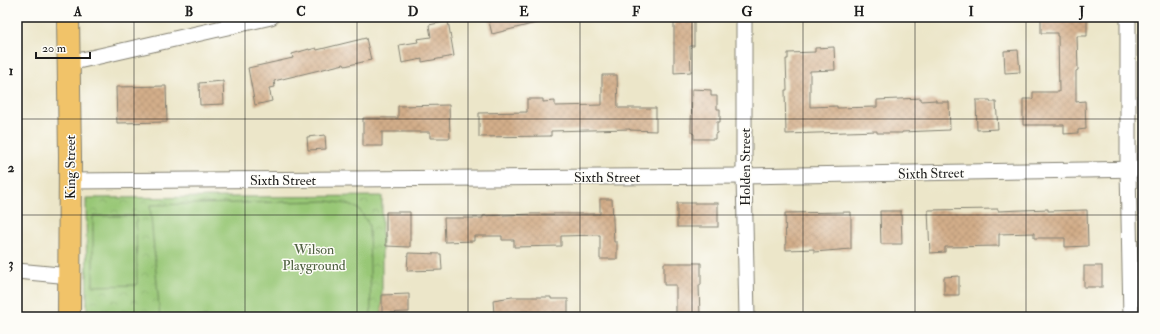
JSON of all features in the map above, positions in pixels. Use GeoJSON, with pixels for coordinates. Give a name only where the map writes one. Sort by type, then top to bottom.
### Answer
{"type":"FeatureCollection","features":[{"type":"Feature","properties":{"kind":"main road","name":"King Street"},"geometry":{"type":"LineString","coordinates":[[68,17],[70,181],[69,317]]}},
{"type":"Feature","properties":{"kind":"street"},"geometry":{"type":"LineString","coordinates":[[69,63],[271,17]]}},
{"type":"Feature","properties":{"kind":"street","name":"Holden Street"},"geometry":{"type":"LineString","coordinates":[[744,17],[744,176],[747,317]]}},
{"type":"Feature","properties":{"kind":"street"},"geometry":{"type":"LineString","coordinates":[[1128,17],[1136,169],[1131,317]]}},
{"type":"Feature","properties":{"kind":"street","name":"Sixth Street"},"geometry":{"type":"LineString","coordinates":[[70,181],[744,176],[1136,169]]}},
{"type":"Feature","properties":{"kind":"street"},"geometry":{"type":"LineString","coordinates":[[17,271],[70,276]]}},
{"type":"Feature","properties":{"kind":"green space","name":"Wilson Playground"},"geometry":{"type":"Polygon","coordinates":[[[382,196],[382,317],[87,317],[86,198],[382,196]]]}},
{"type":"Feature","properties":{"kind":"green space","name":"Wilson Playground"},"geometry":{"type":"Polygon","coordinates":[[[328,201],[347,204],[359,209],[369,225],[371,317],[160,317],[150,205],[328,201]]]}},
{"type":"Feature","properties":{"kind":"green space"},"geometry":{"type":"Polygon","coordinates":[[[93,216],[136,216],[137,285],[93,286],[93,216]]]}},
{"type":"Feature","properties":{"kind":"building"},"geometry":{"type":"Polygon","coordinates":[[[488,17],[540,17],[540,22],[492,34],[488,17]]]}},
{"type":"Feature","properties":{"kind":"building"},"geometry":{"type":"Polygon","coordinates":[[[1041,17],[1087,17],[1087,36],[1077,36],[1078,70],[1076,71],[1076,102],[1085,101],[1086,129],[1078,130],[1078,133],[1064,134],[1064,125],[1023,125],[1023,99],[1033,99],[1033,92],[1059,92],[1058,36],[1057,33],[1041,33],[1041,17]]]}},
{"type":"Feature","properties":{"kind":"building"},"geometry":{"type":"Polygon","coordinates":[[[674,19],[694,19],[694,46],[690,46],[691,72],[674,73],[674,19]]]}},
{"type":"Feature","properties":{"kind":"building"},"geometry":{"type":"Polygon","coordinates":[[[448,21],[454,56],[422,62],[422,59],[402,63],[399,45],[418,42],[417,39],[431,37],[429,25],[448,21]]]}},
{"type":"Feature","properties":{"kind":"building"},"geometry":{"type":"Polygon","coordinates":[[[366,38],[371,60],[345,66],[344,64],[274,81],[275,87],[269,88],[272,101],[255,105],[248,68],[293,58],[292,54],[309,49],[316,48],[317,50],[366,38]]]}},
{"type":"Feature","properties":{"kind":"building"},"geometry":{"type":"Polygon","coordinates":[[[834,47],[835,70],[810,71],[810,107],[877,107],[877,100],[921,98],[921,101],[936,100],[936,102],[949,102],[950,130],[902,133],[877,133],[877,131],[786,134],[785,90],[787,90],[786,59],[788,59],[788,53],[815,52],[815,48],[834,47]]]}},
{"type":"Feature","properties":{"kind":"building"},"geometry":{"type":"Polygon","coordinates":[[[1018,50],[1020,72],[1005,73],[1004,51],[1018,50]]]}},
{"type":"Feature","properties":{"kind":"building"},"geometry":{"type":"Polygon","coordinates":[[[602,75],[617,75],[618,108],[656,108],[656,131],[630,129],[551,131],[551,136],[479,137],[479,113],[527,112],[527,99],[543,99],[543,102],[555,101],[555,106],[602,105],[602,75]]]}},
{"type":"Feature","properties":{"kind":"building"},"geometry":{"type":"Polygon","coordinates":[[[223,81],[224,104],[200,105],[199,83],[223,81]]]}},
{"type":"Feature","properties":{"kind":"building"},"geometry":{"type":"Polygon","coordinates":[[[166,86],[167,122],[117,123],[116,87],[166,86]]]}},
{"type":"Feature","properties":{"kind":"building"},"geometry":{"type":"Polygon","coordinates":[[[692,89],[711,90],[711,96],[717,96],[717,109],[720,109],[720,122],[717,122],[717,133],[715,134],[715,139],[694,139],[694,134],[691,132],[692,89]]]}},
{"type":"Feature","properties":{"kind":"building"},"geometry":{"type":"Polygon","coordinates":[[[976,100],[990,100],[991,102],[996,102],[998,129],[977,130],[976,100]]]}},
{"type":"Feature","properties":{"kind":"building"},"geometry":{"type":"Polygon","coordinates":[[[449,105],[450,138],[430,138],[430,132],[382,132],[382,146],[363,146],[363,118],[398,118],[398,106],[449,105]]]}},
{"type":"Feature","properties":{"kind":"building"},"geometry":{"type":"Polygon","coordinates":[[[325,135],[326,149],[308,150],[307,137],[325,135]]]}},
{"type":"Feature","properties":{"kind":"building"},"geometry":{"type":"Polygon","coordinates":[[[600,199],[612,199],[614,242],[617,242],[617,259],[600,259],[600,235],[561,236],[561,246],[514,247],[514,240],[502,240],[502,236],[474,236],[474,241],[445,242],[444,218],[483,218],[483,216],[532,214],[600,214],[600,199]]]}},
{"type":"Feature","properties":{"kind":"building"},"geometry":{"type":"Polygon","coordinates":[[[677,203],[718,203],[718,227],[677,227],[677,203]]]}},
{"type":"Feature","properties":{"kind":"building"},"geometry":{"type":"Polygon","coordinates":[[[998,209],[998,211],[1048,209],[1048,211],[1087,210],[1088,246],[1065,247],[1065,238],[1034,238],[1034,233],[999,234],[999,246],[945,247],[945,252],[930,253],[928,210],[998,209]]]}},
{"type":"Feature","properties":{"kind":"building"},"geometry":{"type":"Polygon","coordinates":[[[880,211],[901,211],[902,244],[881,244],[880,211]]]}},
{"type":"Feature","properties":{"kind":"building"},"geometry":{"type":"Polygon","coordinates":[[[386,212],[410,212],[410,247],[386,246],[386,212]]]}},
{"type":"Feature","properties":{"kind":"building"},"geometry":{"type":"Polygon","coordinates":[[[851,212],[851,249],[814,252],[814,249],[786,250],[785,213],[851,212]]]}},
{"type":"Feature","properties":{"kind":"building"},"geometry":{"type":"Polygon","coordinates":[[[408,253],[441,254],[442,270],[407,271],[408,253]]]}},
{"type":"Feature","properties":{"kind":"building"},"geometry":{"type":"Polygon","coordinates":[[[664,263],[701,263],[701,285],[699,285],[700,317],[676,317],[676,285],[664,285],[664,263]]]}},
{"type":"Feature","properties":{"kind":"building"},"geometry":{"type":"Polygon","coordinates":[[[1084,266],[1102,266],[1102,287],[1084,287],[1084,266]]]}},
{"type":"Feature","properties":{"kind":"building"},"geometry":{"type":"Polygon","coordinates":[[[959,276],[959,295],[944,295],[944,277],[959,276]]]}},
{"type":"Feature","properties":{"kind":"building"},"geometry":{"type":"Polygon","coordinates":[[[409,294],[409,312],[382,313],[382,295],[409,294]]]}},
{"type":"Feature","properties":{"kind":"building"},"geometry":{"type":"Polygon","coordinates":[[[512,297],[551,297],[551,299],[568,299],[568,313],[552,313],[552,316],[528,316],[528,311],[494,315],[493,300],[512,297]]]}}]}
